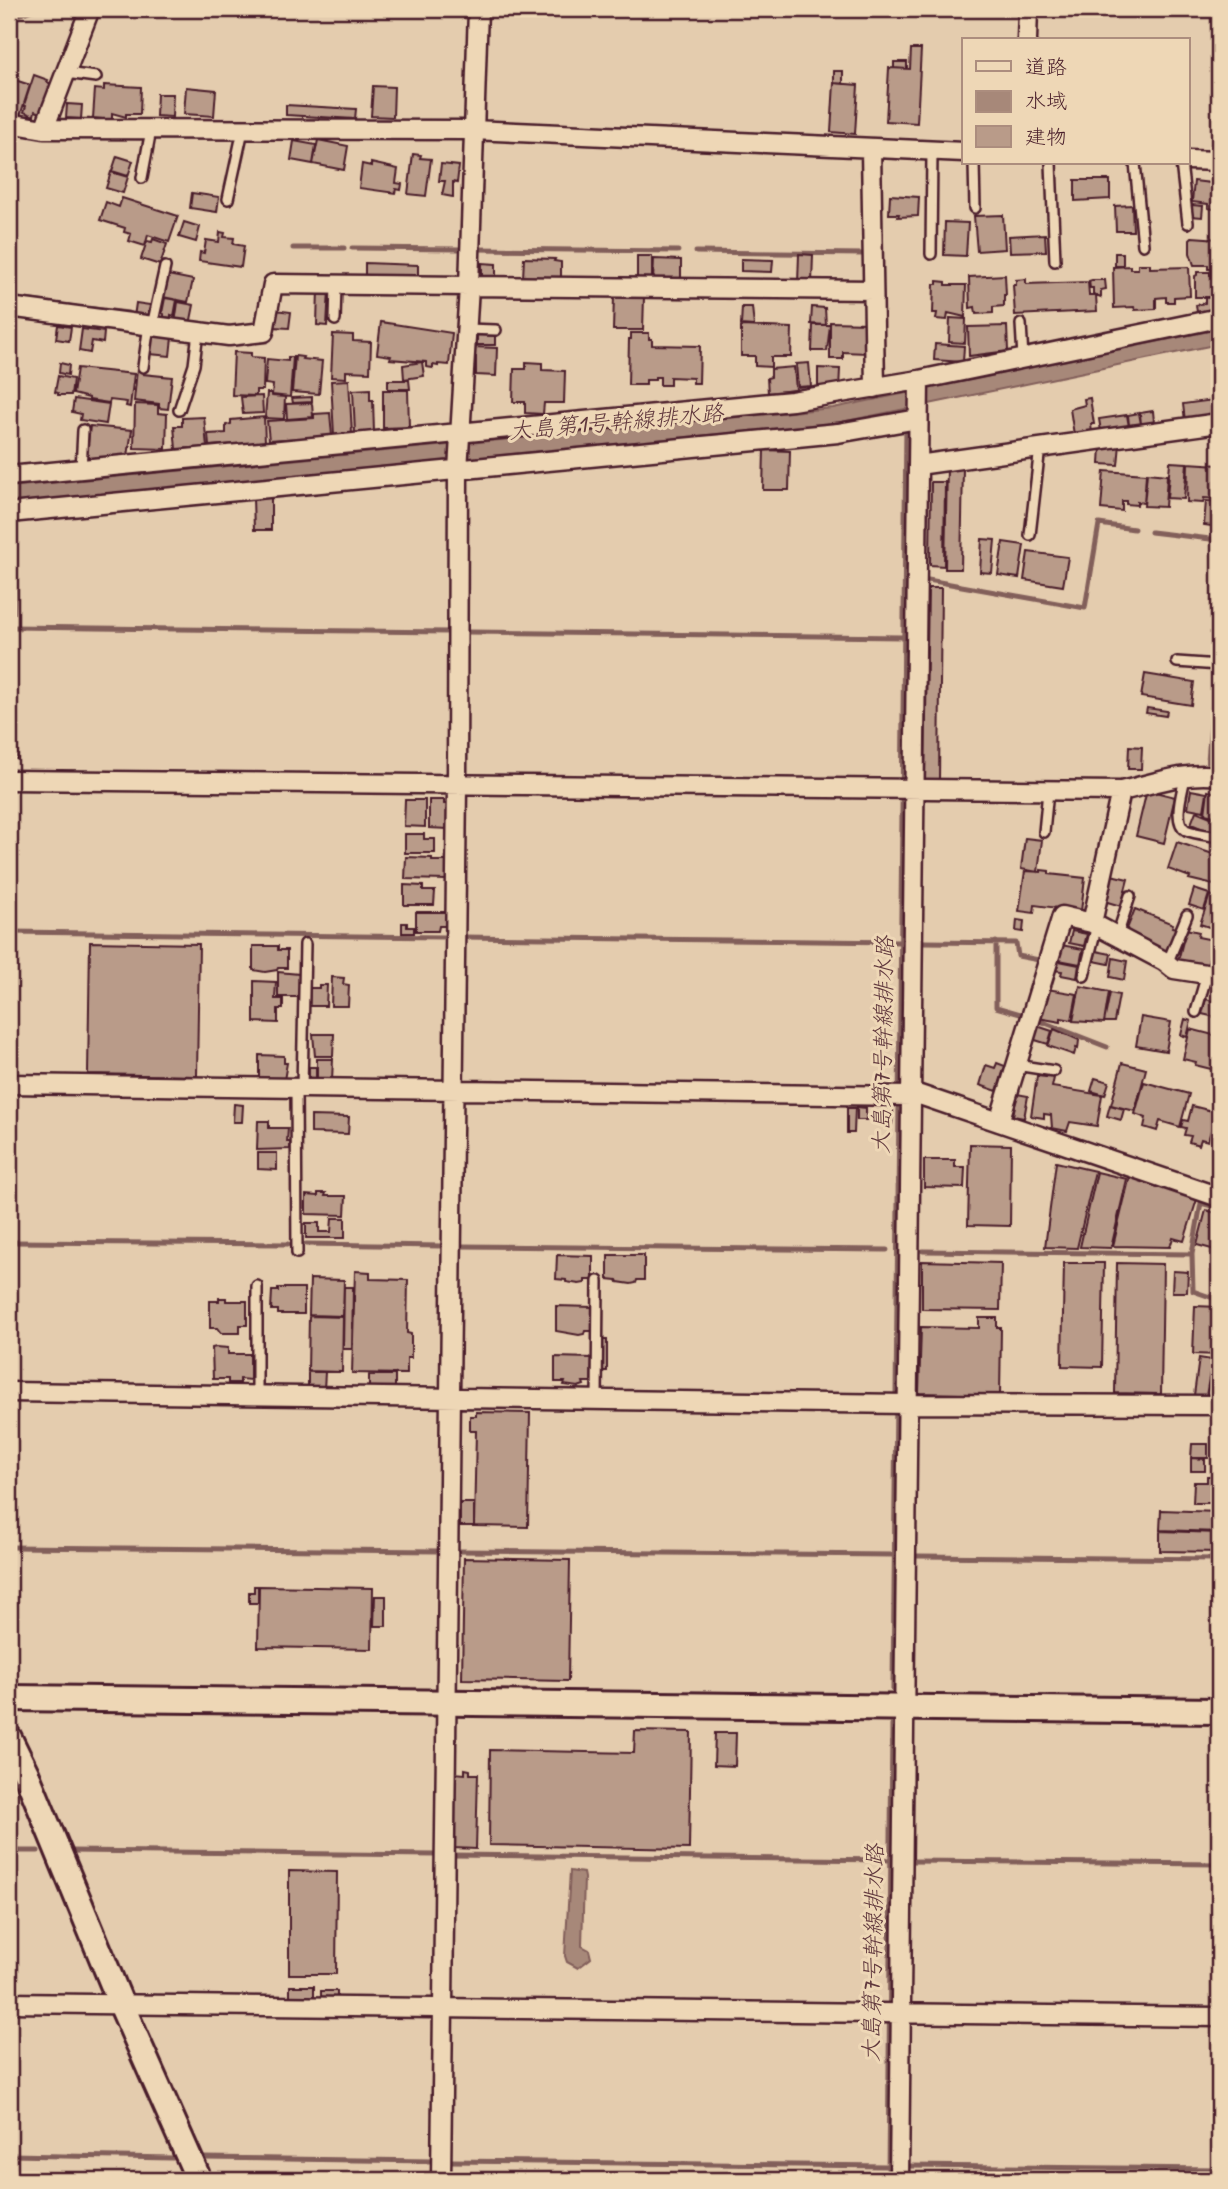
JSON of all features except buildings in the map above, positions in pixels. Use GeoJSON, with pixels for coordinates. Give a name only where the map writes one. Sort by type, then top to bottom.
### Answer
{"type":"FeatureCollection","features":[{"type":"Feature","properties":{"kind":"street"},"geometry":{"type":"LineString","coordinates":[[44,129],[90,9]]}},
{"type":"Feature","properties":{"kind":"street"},"geometry":{"type":"LineString","coordinates":[[441,2180],[457,785],[458,468],[469,287],[478,9]]}},
{"type":"Feature","properties":{"kind":"street"},"geometry":{"type":"LineString","coordinates":[[1027,38],[1028,9]]}},
{"type":"Feature","properties":{"kind":"street"},"geometry":{"type":"LineString","coordinates":[[9,123],[44,129],[472,130],[962,152]]}},
{"type":"Feature","properties":{"kind":"street"},"geometry":{"type":"LineString","coordinates":[[871,149],[875,388]]}},
{"type":"Feature","properties":{"kind":"street"},"geometry":{"type":"LineString","coordinates":[[1190,160],[1219,161]]}},
{"type":"Feature","properties":{"kind":"street"},"geometry":{"type":"LineString","coordinates":[[9,307],[229,336],[264,332],[273,284],[873,290]]}},
{"type":"Feature","properties":{"kind":"street"},"geometry":{"type":"LineString","coordinates":[[9,476],[460,437],[792,401],[919,383],[1023,358],[1219,318]]}},
{"type":"Feature","properties":{"kind":"street"},"geometry":{"type":"LineString","coordinates":[[899,2180],[893,2013],[904,1707],[900,1404],[905,1095],[905,789],[918,465],[912,417],[919,383]]}},
{"type":"Feature","properties":{"kind":"street"},"geometry":{"type":"LineString","coordinates":[[9,513],[838,433],[912,417]]}},
{"type":"Feature","properties":{"kind":"street"},"geometry":{"type":"LineString","coordinates":[[918,465],[1219,423]]}},
{"type":"Feature","properties":{"kind":"street"},"geometry":{"type":"LineString","coordinates":[[9,780],[1121,791],[1185,777],[1219,776]]}},
{"type":"Feature","properties":{"kind":"street"},"geometry":{"type":"LineString","coordinates":[[1094,924],[1121,791]]}},
{"type":"Feature","properties":{"kind":"street"},"geometry":{"type":"LineString","coordinates":[[999,1122],[1062,916],[1094,924],[1174,969],[1213,975]]}},
{"type":"Feature","properties":{"kind":"street"},"geometry":{"type":"LineString","coordinates":[[9,1084],[905,1095],[999,1122],[1219,1197]]}},
{"type":"Feature","properties":{"kind":"street"},"geometry":{"type":"LineString","coordinates":[[9,1392],[900,1404],[1219,1405]]}},
{"type":"Feature","properties":{"kind":"street"},"geometry":{"type":"LineString","coordinates":[[9,1698],[1219,1711]]}},
{"type":"Feature","properties":{"kind":"street"},"geometry":{"type":"LineString","coordinates":[[9,1738],[121,2004],[199,2180]]}},
{"type":"Feature","properties":{"kind":"street"},"geometry":{"type":"LineString","coordinates":[[9,2003],[1219,2017]]}},
{"type":"Feature","properties":{"kind":"lane"},"geometry":{"type":"LineString","coordinates":[[66,73],[96,77]]}},
{"type":"Feature","properties":{"kind":"lane"},"geometry":{"type":"LineString","coordinates":[[142,178],[151,130]]}},
{"type":"Feature","properties":{"kind":"lane"},"geometry":{"type":"LineString","coordinates":[[228,199],[243,130]]}},
{"type":"Feature","properties":{"kind":"lane"},"geometry":{"type":"LineString","coordinates":[[932,151],[932,254]]}},
{"type":"Feature","properties":{"kind":"lane"},"geometry":{"type":"LineString","coordinates":[[974,164],[975,208]]}},
{"type":"Feature","properties":{"kind":"lane"},"geometry":{"type":"LineString","coordinates":[[1051,164],[1055,261]]}},
{"type":"Feature","properties":{"kind":"lane"},"geometry":{"type":"LineString","coordinates":[[1135,164],[1143,245]]}},
{"type":"Feature","properties":{"kind":"lane"},"geometry":{"type":"LineString","coordinates":[[1181,164],[1188,223]]}},
{"type":"Feature","properties":{"kind":"lane"},"geometry":{"type":"LineString","coordinates":[[143,367],[165,267]]}},
{"type":"Feature","properties":{"kind":"lane"},"geometry":{"type":"LineString","coordinates":[[335,320],[337,285]]}},
{"type":"Feature","properties":{"kind":"lane"},"geometry":{"type":"LineString","coordinates":[[1021,324],[1023,358]]}},
{"type":"Feature","properties":{"kind":"lane"},"geometry":{"type":"LineString","coordinates":[[466,329],[496,330]]}},
{"type":"Feature","properties":{"kind":"lane"},"geometry":{"type":"LineString","coordinates":[[180,410],[194,365],[198,332]]}},
{"type":"Feature","properties":{"kind":"lane"},"geometry":{"type":"LineString","coordinates":[[81,470],[83,430]]}},
{"type":"Feature","properties":{"kind":"lane"},"geometry":{"type":"LineString","coordinates":[[1030,535],[1040,447]]}},
{"type":"Feature","properties":{"kind":"lane"},"geometry":{"type":"LineString","coordinates":[[1177,662],[1219,665]]}},
{"type":"Feature","properties":{"kind":"lane"},"geometry":{"type":"LineString","coordinates":[[1185,777],[1179,816],[1181,825],[1187,830],[1219,837]]}},
{"type":"Feature","properties":{"kind":"lane"},"geometry":{"type":"LineString","coordinates":[[1044,832],[1048,791]]}},
{"type":"Feature","properties":{"kind":"lane"},"geometry":{"type":"LineString","coordinates":[[1117,936],[1130,896]]}},
{"type":"Feature","properties":{"kind":"lane"},"geometry":{"type":"LineString","coordinates":[[1167,964],[1187,915]]}},
{"type":"Feature","properties":{"kind":"lane"},"geometry":{"type":"LineString","coordinates":[[1084,976],[1094,924]]}},
{"type":"Feature","properties":{"kind":"lane"},"geometry":{"type":"LineString","coordinates":[[297,1253],[304,944]]}},
{"type":"Feature","properties":{"kind":"lane"},"geometry":{"type":"LineString","coordinates":[[1196,1012],[1213,975]]}},
{"type":"Feature","properties":{"kind":"lane"},"geometry":{"type":"LineString","coordinates":[[1016,1065],[1054,1071]]}},
{"type":"Feature","properties":{"kind":"lane"},"geometry":{"type":"LineString","coordinates":[[597,1400],[598,1282]]}},
{"type":"Feature","properties":{"kind":"lane"},"geometry":{"type":"LineString","coordinates":[[257,1286],[257,1396]]}},
{"type":"Feature","properties":{"kind":"water"},"geometry":{"type":"Polygon","coordinates":[[[1219,329],[1219,344],[842,422],[9,503],[9,487],[833,408],[1219,329]]]}},
{"type":"Feature","properties":{"kind":"water"},"geometry":{"type":"Polygon","coordinates":[[[570,1871],[583,1873],[582,1946],[589,1950],[591,1958],[578,1968],[567,1962],[565,1956],[570,1871]]]}},
{"type":"Feature","properties":{"kind":"waterway"},"geometry":{"type":"LineString","coordinates":[[9,18],[35,9]]}},
{"type":"Feature","properties":{"kind":"waterway"},"geometry":{"type":"LineString","coordinates":[[293,248],[344,248]]}},
{"type":"Feature","properties":{"kind":"waterway"},"geometry":{"type":"LineString","coordinates":[[352,248],[460,249]]}},
{"type":"Feature","properties":{"kind":"waterway"},"geometry":{"type":"LineString","coordinates":[[475,249],[678,251]]}},
{"type":"Feature","properties":{"kind":"waterway"},"geometry":{"type":"LineString","coordinates":[[696,252],[866,254]]}},
{"type":"Feature","properties":{"kind":"waterway"},"geometry":{"type":"LineString","coordinates":[[9,298],[76,307]]}},
{"type":"Feature","properties":{"kind":"waterway"},"geometry":{"type":"LineString","coordinates":[[86,308],[128,313]]}},
{"type":"Feature","properties":{"kind":"waterway","name":"大島第7号幹線排水路"},"geometry":{"type":"LineString","coordinates":[[893,1690],[906,426]]}},
{"type":"Feature","properties":{"kind":"waterway"},"geometry":{"type":"LineString","coordinates":[[928,580],[1085,608],[1099,524],[1134,529]]}},
{"type":"Feature","properties":{"kind":"waterway"},"geometry":{"type":"LineString","coordinates":[[1151,532],[1219,540]]}},
{"type":"Feature","properties":{"kind":"waterway"},"geometry":{"type":"LineString","coordinates":[[1217,658],[1219,625]]}},
{"type":"Feature","properties":{"kind":"waterway"},"geometry":{"type":"LineString","coordinates":[[9,627],[450,632]]}},
{"type":"Feature","properties":{"kind":"waterway"},"geometry":{"type":"LineString","coordinates":[[467,632],[903,637]]}},
{"type":"Feature","properties":{"kind":"waterway"},"geometry":{"type":"LineString","coordinates":[[1208,761],[1215,671]]}},
{"type":"Feature","properties":{"kind":"waterway"},"geometry":{"type":"LineString","coordinates":[[9,932],[444,937]]}},
{"type":"Feature","properties":{"kind":"waterway"},"geometry":{"type":"LineString","coordinates":[[463,937],[900,942]]}},
{"type":"Feature","properties":{"kind":"waterway"},"geometry":{"type":"LineString","coordinates":[[924,942],[1016,943],[1018,956],[1039,960]]}},
{"type":"Feature","properties":{"kind":"waterway"},"geometry":{"type":"LineString","coordinates":[[996,942],[996,1007],[1024,1015]]}},
{"type":"Feature","properties":{"kind":"waterway"},"geometry":{"type":"LineString","coordinates":[[1035,1019],[1107,1047]]}},
{"type":"Feature","properties":{"kind":"waterway"},"geometry":{"type":"LineString","coordinates":[[1192,1254],[1201,1203],[1219,1208]]}},
{"type":"Feature","properties":{"kind":"waterway"},"geometry":{"type":"LineString","coordinates":[[9,1242],[288,1244]]}},
{"type":"Feature","properties":{"kind":"waterway"},"geometry":{"type":"LineString","coordinates":[[306,1244],[442,1246]]}},
{"type":"Feature","properties":{"kind":"waterway"},"geometry":{"type":"LineString","coordinates":[[460,1246],[887,1250]]}},
{"type":"Feature","properties":{"kind":"waterway"},"geometry":{"type":"LineString","coordinates":[[923,1251],[1192,1254],[1193,1291],[1219,1300]]}},
{"type":"Feature","properties":{"kind":"waterway"},"geometry":{"type":"LineString","coordinates":[[9,1547],[440,1551]]}},
{"type":"Feature","properties":{"kind":"waterway"},"geometry":{"type":"LineString","coordinates":[[457,1551],[894,1555]]}},
{"type":"Feature","properties":{"kind":"waterway"},"geometry":{"type":"LineString","coordinates":[[917,1556],[1219,1559]]}},
{"type":"Feature","properties":{"kind":"waterway","name":"大島第7号幹線排水路"},"geometry":{"type":"LineString","coordinates":[[888,2180],[892,1725]]}},
{"type":"Feature","properties":{"kind":"waterway"},"geometry":{"type":"LineString","coordinates":[[9,1851],[38,1851]]}},
{"type":"Feature","properties":{"kind":"waterway"},"geometry":{"type":"LineString","coordinates":[[69,1851],[437,1855]]}},
{"type":"Feature","properties":{"kind":"waterway"},"geometry":{"type":"LineString","coordinates":[[452,1855],[891,1860]]}},
{"type":"Feature","properties":{"kind":"waterway"},"geometry":{"type":"LineString","coordinates":[[911,1861],[1219,1864]]}},
{"type":"Feature","properties":{"kind":"waterway"},"geometry":{"type":"LineString","coordinates":[[9,2155],[173,2158]]}},
{"type":"Feature","properties":{"kind":"waterway"},"geometry":{"type":"LineString","coordinates":[[203,2158],[433,2161]]}},
{"type":"Feature","properties":{"kind":"waterway"},"geometry":{"type":"LineString","coordinates":[[450,2161],[888,2166]]}},
{"type":"Feature","properties":{"kind":"waterway"},"geometry":{"type":"LineString","coordinates":[[908,2166],[1219,2169]]}},
{"type":"Feature","properties":{"kind":"water label","name":"大島第1号幹線排水路"},"geometry":{"type":"Point","coordinates":[616,421]}}]}
